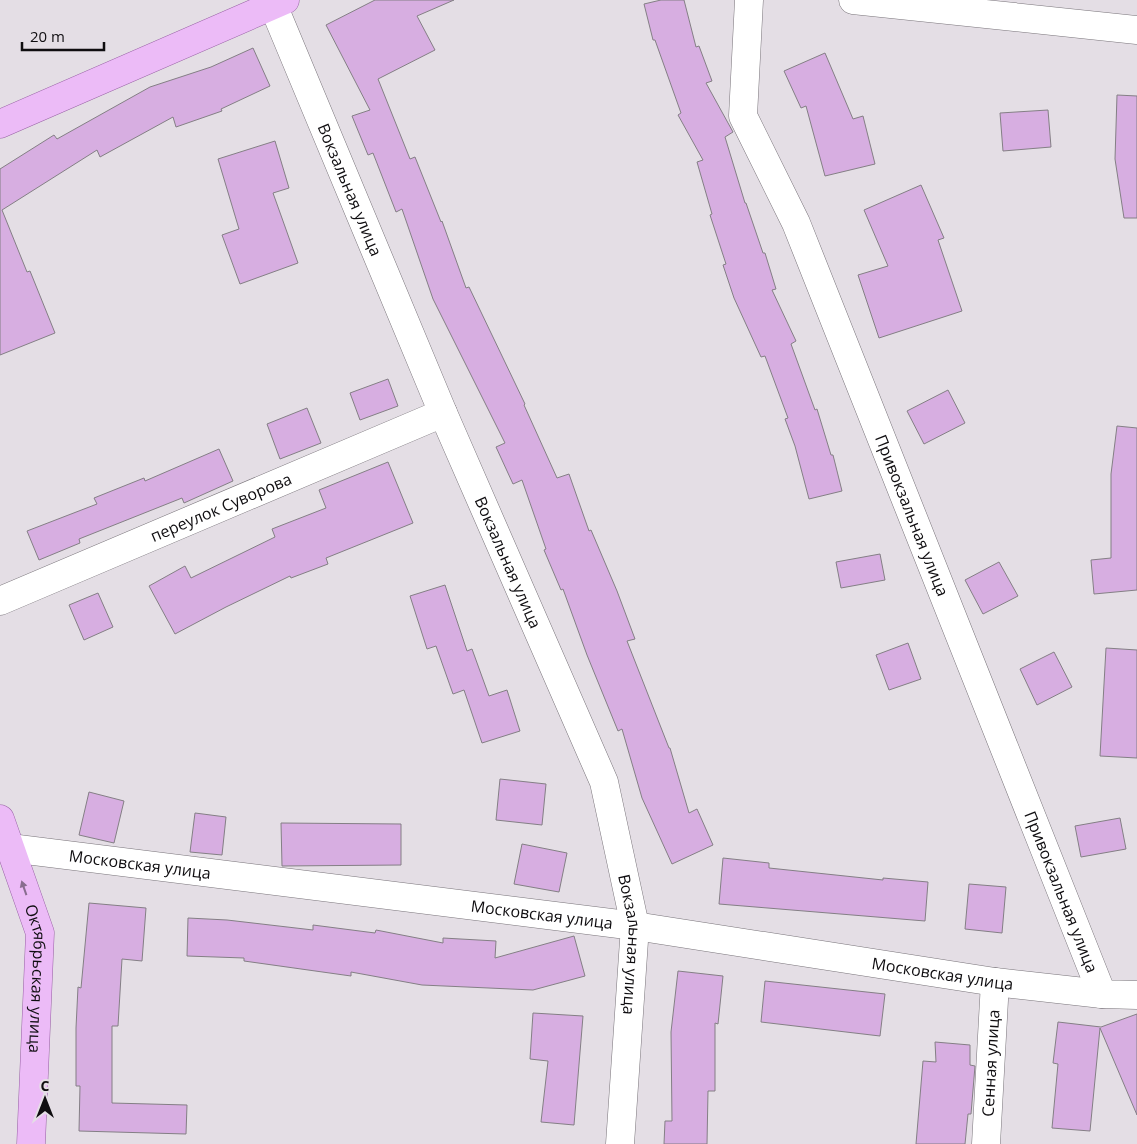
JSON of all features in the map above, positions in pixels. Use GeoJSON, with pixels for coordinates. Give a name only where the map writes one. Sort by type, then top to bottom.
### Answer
{"type":"FeatureCollection","features":[{"type":"Feature","properties":{"kind":"main road"},"geometry":{"type":"LineString","coordinates":[[0,124],[279,3]]}},
{"type":"Feature","properties":{"kind":"main road","name":"Октябрьская улица"},"geometry":{"type":"LineString","coordinates":[[0,819],[40,933],[31,1144]]}},
{"type":"Feature","properties":{"kind":"street","name":"Привокзальная улица"},"geometry":{"type":"LineString","coordinates":[[749,0],[743,116],[796,223],[1102,994],[1137,996]]}},
{"type":"Feature","properties":{"kind":"street"},"geometry":{"type":"LineString","coordinates":[[853,0],[1137,30]]}},
{"type":"Feature","properties":{"kind":"street","name":"Вокзальная улица"},"geometry":{"type":"LineString","coordinates":[[279,3],[443,413],[604,782],[635,926],[620,1144]]}},
{"type":"Feature","properties":{"kind":"street","name":"переулок Суворова"},"geometry":{"type":"LineString","coordinates":[[0,601],[443,413]]}},
{"type":"Feature","properties":{"kind":"street","name":"Московская улица"},"geometry":{"type":"LineString","coordinates":[[10,848],[635,926],[995,982],[1102,994]]}},
{"type":"Feature","properties":{"kind":"street","name":"Сенная улица"},"geometry":{"type":"LineString","coordinates":[[986,1144],[995,982]]}},
{"type":"Feature","properties":{"kind":"building"},"geometry":{"type":"Polygon","coordinates":[[[375,0],[454,0],[417,16],[435,50],[378,79],[410,159],[415,157],[442,221],[466,288],[469,287],[525,404],[557,478],[569,474],[589,531],[591,530],[617,591],[635,639],[627,641],[670,748],[689,813],[697,809],[713,845],[672,864],[642,798],[622,729],[618,731],[563,589],[561,590],[544,550],[546,549],[522,480],[513,484],[496,447],[505,443],[433,299],[402,209],[396,212],[373,153],[368,155],[352,116],[370,110],[326,25],[375,0]]]}},
{"type":"Feature","properties":{"kind":"building"},"geometry":{"type":"Polygon","coordinates":[[[661,0],[684,0],[696,47],[699,46],[712,81],[706,83],[733,132],[725,137],[745,203],[763,253],[765,253],[776,289],[772,290],[796,341],[791,344],[815,410],[817,409],[831,455],[833,455],[842,491],[809,499],[795,446],[785,419],[788,418],[765,356],[761,357],[734,298],[723,265],[726,264],[710,215],[712,214],[697,162],[703,160],[678,115],[681,113],[655,40],[653,40],[644,4],[661,0]]]}},
{"type":"Feature","properties":{"kind":"building"},"geometry":{"type":"Polygon","coordinates":[[[253,48],[270,86],[221,109],[222,111],[176,127],[173,117],[100,157],[97,150],[2,210],[27,272],[30,271],[55,333],[0,355],[0,169],[54,135],[57,139],[150,87],[211,67],[253,48]]]}},
{"type":"Feature","properties":{"kind":"building"},"geometry":{"type":"Polygon","coordinates":[[[825,53],[853,119],[863,116],[875,164],[825,176],[806,106],[801,108],[784,71],[825,53]]]}},
{"type":"Feature","properties":{"kind":"building"},"geometry":{"type":"Polygon","coordinates":[[[1117,95],[1137,96],[1137,218],[1124,218],[1115,159],[1117,95]]]}},
{"type":"Feature","properties":{"kind":"building"},"geometry":{"type":"Polygon","coordinates":[[[1048,110],[1051,147],[1003,151],[1000,113],[1048,110]]]}},
{"type":"Feature","properties":{"kind":"building"},"geometry":{"type":"Polygon","coordinates":[[[275,141],[289,188],[273,193],[298,263],[240,284],[222,235],[239,229],[218,159],[275,141]]]}},
{"type":"Feature","properties":{"kind":"building"},"geometry":{"type":"Polygon","coordinates":[[[921,185],[944,238],[938,240],[962,311],[879,338],[858,275],[888,266],[864,210],[921,185]]]}},
{"type":"Feature","properties":{"kind":"building"},"geometry":{"type":"Polygon","coordinates":[[[388,379],[398,406],[360,420],[350,393],[388,379]]]}},
{"type":"Feature","properties":{"kind":"building"},"geometry":{"type":"Polygon","coordinates":[[[948,390],[965,423],[924,444],[907,411],[948,390]]]}},
{"type":"Feature","properties":{"kind":"building"},"geometry":{"type":"Polygon","coordinates":[[[307,408],[321,443],[280,459],[267,424],[307,408]]]}},
{"type":"Feature","properties":{"kind":"building"},"geometry":{"type":"Polygon","coordinates":[[[1117,426],[1137,428],[1137,590],[1094,594],[1091,560],[1111,558],[1111,474],[1117,426]]]}},
{"type":"Feature","properties":{"kind":"building"},"geometry":{"type":"Polygon","coordinates":[[[219,449],[233,481],[184,503],[182,498],[79,539],[80,543],[39,560],[27,531],[97,504],[94,498],[144,478],[145,481],[219,449]]]}},
{"type":"Feature","properties":{"kind":"building"},"geometry":{"type":"Polygon","coordinates":[[[388,462],[413,523],[326,558],[328,564],[291,578],[290,576],[175,634],[149,586],[185,566],[191,578],[275,537],[272,529],[326,508],[319,490],[388,462]]]}},
{"type":"Feature","properties":{"kind":"building"},"geometry":{"type":"Polygon","coordinates":[[[880,554],[885,580],[841,588],[836,562],[880,554]]]}},
{"type":"Feature","properties":{"kind":"building"},"geometry":{"type":"Polygon","coordinates":[[[999,562],[1018,596],[983,614],[965,580],[999,562]]]}},
{"type":"Feature","properties":{"kind":"building"},"geometry":{"type":"Polygon","coordinates":[[[445,585],[467,651],[472,649],[489,696],[507,690],[520,731],[482,743],[464,690],[453,694],[436,646],[427,649],[410,596],[445,585]]]}},
{"type":"Feature","properties":{"kind":"building"},"geometry":{"type":"Polygon","coordinates":[[[98,593],[113,627],[84,640],[69,605],[98,593]]]}},
{"type":"Feature","properties":{"kind":"building"},"geometry":{"type":"Polygon","coordinates":[[[908,643],[921,679],[889,690],[876,655],[908,643]]]}},
{"type":"Feature","properties":{"kind":"building"},"geometry":{"type":"Polygon","coordinates":[[[1106,648],[1137,650],[1137,758],[1100,756],[1106,648]]]}},
{"type":"Feature","properties":{"kind":"building"},"geometry":{"type":"Polygon","coordinates":[[[1054,652],[1072,687],[1037,705],[1020,669],[1054,652]]]}},
{"type":"Feature","properties":{"kind":"building"},"geometry":{"type":"Polygon","coordinates":[[[500,779],[546,784],[542,825],[496,820],[500,779]]]}},
{"type":"Feature","properties":{"kind":"building"},"geometry":{"type":"Polygon","coordinates":[[[89,792],[124,801],[114,843],[79,835],[89,792]]]}},
{"type":"Feature","properties":{"kind":"building"},"geometry":{"type":"Polygon","coordinates":[[[195,813],[226,817],[222,855],[190,852],[195,813]]]}},
{"type":"Feature","properties":{"kind":"building"},"geometry":{"type":"Polygon","coordinates":[[[1120,818],[1126,849],[1081,857],[1075,826],[1120,818]]]}},
{"type":"Feature","properties":{"kind":"building"},"geometry":{"type":"Polygon","coordinates":[[[281,823],[401,824],[401,865],[282,866],[281,823]]]}},
{"type":"Feature","properties":{"kind":"building"},"geometry":{"type":"Polygon","coordinates":[[[522,844],[567,853],[559,892],[514,884],[522,844]]]}},
{"type":"Feature","properties":{"kind":"building"},"geometry":{"type":"Polygon","coordinates":[[[723,858],[769,863],[769,868],[883,880],[883,878],[928,882],[925,921],[719,904],[723,858]]]}},
{"type":"Feature","properties":{"kind":"building"},"geometry":{"type":"Polygon","coordinates":[[[969,884],[1006,887],[1002,933],[965,929],[969,884]]]}},
{"type":"Feature","properties":{"kind":"building"},"geometry":{"type":"Polygon","coordinates":[[[89,903],[146,908],[142,961],[122,959],[118,1026],[112,1026],[112,1103],[187,1105],[186,1134],[79,1131],[80,1086],[76,1086],[76,1028],[78,987],[81,988],[89,903]]]}},
{"type":"Feature","properties":{"kind":"building"},"geometry":{"type":"Polygon","coordinates":[[[188,918],[227,920],[313,930],[313,925],[375,933],[376,930],[443,943],[443,938],[496,941],[495,958],[574,936],[585,976],[533,990],[422,985],[351,972],[351,976],[244,961],[244,958],[187,956],[188,918]]]}},
{"type":"Feature","properties":{"kind":"building"},"geometry":{"type":"Polygon","coordinates":[[[678,971],[723,976],[718,1024],[715,1023],[715,1091],[708,1091],[707,1144],[664,1144],[665,1121],[672,1121],[671,1032],[678,971]]]}},
{"type":"Feature","properties":{"kind":"building"},"geometry":{"type":"Polygon","coordinates":[[[765,981],[885,994],[880,1036],[761,1022],[765,981]]]}},
{"type":"Feature","properties":{"kind":"building"},"geometry":{"type":"Polygon","coordinates":[[[533,1013],[583,1016],[574,1125],[541,1122],[548,1061],[530,1059],[533,1013]]]}},
{"type":"Feature","properties":{"kind":"building"},"geometry":{"type":"Polygon","coordinates":[[[1137,1014],[1137,1115],[1100,1028],[1090,1131],[1052,1128],[1058,1064],[1053,1063],[1058,1022],[1101,1027],[1137,1014]]]}},
{"type":"Feature","properties":{"kind":"building"},"geometry":{"type":"Polygon","coordinates":[[[935,1042],[970,1045],[970,1065],[975,1066],[971,1114],[968,1114],[965,1144],[916,1144],[923,1061],[936,1062],[935,1042]]]}}]}
